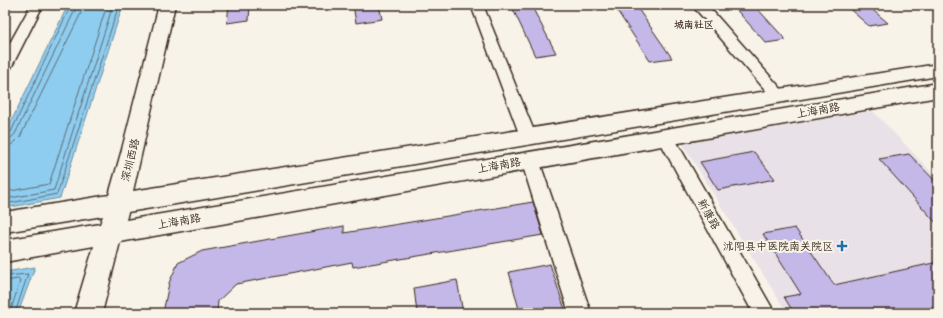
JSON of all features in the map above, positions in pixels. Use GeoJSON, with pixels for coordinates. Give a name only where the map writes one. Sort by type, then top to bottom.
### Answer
{"type":"FeatureCollection","features":[{"type":"Feature","properties":{"kind":"main road","name":"深圳西路"},"geometry":{"type":"LineString","coordinates":[[88,313],[118,204],[167,5]]}},
{"type":"Feature","properties":{"kind":"main road","name":"上海南路"},"geometry":{"type":"LineString","coordinates":[[5,222],[938,70]]}},
{"type":"Feature","properties":{"kind":"main road","name":"上海南路"},"geometry":{"type":"LineString","coordinates":[[5,251],[938,90]]}},
{"type":"Feature","properties":{"kind":"street"},"geometry":{"type":"LineString","coordinates":[[5,66],[37,5]]}},
{"type":"Feature","properties":{"kind":"street"},"geometry":{"type":"LineString","coordinates":[[477,5],[528,136]]}},
{"type":"Feature","properties":{"kind":"street"},"geometry":{"type":"LineString","coordinates":[[697,5],[704,10],[779,96]]}},
{"type":"Feature","properties":{"kind":"street","name":"新康路"},"geometry":{"type":"LineString","coordinates":[[665,136],[764,313]]}},
{"type":"Feature","properties":{"kind":"street"},"geometry":{"type":"LineString","coordinates":[[530,160],[580,313]]}},
{"type":"Feature","properties":{"kind":"shaded area","name":"沭阳县中医院南关院区"},"geometry":{"type":"Polygon","coordinates":[[[873,111],[938,179],[938,313],[787,313],[682,143],[873,111]]]}},
{"type":"Feature","properties":{"kind":"water"},"geometry":{"type":"Polygon","coordinates":[[[68,5],[123,5],[60,198],[5,208],[5,134],[68,5]]]}},
{"type":"Feature","properties":{"kind":"water"},"geometry":{"type":"Polygon","coordinates":[[[35,267],[18,313],[5,313],[5,272],[35,267]]]}},
{"type":"Feature","properties":{"kind":"building"},"geometry":{"type":"Polygon","coordinates":[[[229,5],[250,5],[249,20],[227,23],[229,5]]]}},
{"type":"Feature","properties":{"kind":"building"},"geometry":{"type":"Polygon","coordinates":[[[353,5],[379,5],[382,19],[356,23],[353,5]]]}},
{"type":"Feature","properties":{"kind":"building"},"geometry":{"type":"Polygon","coordinates":[[[511,5],[531,5],[556,53],[535,56],[511,5]]]}},
{"type":"Feature","properties":{"kind":"building"},"geometry":{"type":"Polygon","coordinates":[[[732,5],[754,5],[786,40],[766,43],[732,5]]]}},
{"type":"Feature","properties":{"kind":"building"},"geometry":{"type":"Polygon","coordinates":[[[845,5],[867,5],[888,23],[869,26],[845,5]]]}},
{"type":"Feature","properties":{"kind":"building"},"geometry":{"type":"Polygon","coordinates":[[[636,6],[672,58],[650,61],[616,9],[636,6]]]}},
{"type":"Feature","properties":{"kind":"building"},"geometry":{"type":"Polygon","coordinates":[[[754,152],[775,179],[718,190],[700,162],[754,152]]]}},
{"type":"Feature","properties":{"kind":"building"},"geometry":{"type":"Polygon","coordinates":[[[909,154],[938,184],[938,225],[879,159],[909,154]]]}},
{"type":"Feature","properties":{"kind":"building"},"geometry":{"type":"Polygon","coordinates":[[[533,202],[543,235],[353,267],[352,262],[236,284],[218,301],[217,313],[163,313],[169,283],[178,263],[202,251],[344,226],[344,233],[533,202]]]}},
{"type":"Feature","properties":{"kind":"building"},"geometry":{"type":"Polygon","coordinates":[[[795,228],[834,285],[938,262],[938,313],[794,313],[784,297],[801,294],[763,234],[795,228]]]}},
{"type":"Feature","properties":{"kind":"building"},"geometry":{"type":"Polygon","coordinates":[[[550,264],[566,313],[520,313],[509,272],[550,264]]]}},
{"type":"Feature","properties":{"kind":"building"},"geometry":{"type":"Polygon","coordinates":[[[457,280],[463,313],[417,313],[414,288],[457,280]]]}},
{"type":"Feature","properties":{"kind":"place","name":"沭阳县中医院南关院区"},"geometry":{"type":"Point","coordinates":[842,246]}},
{"type":"Feature","properties":{"kind":"district","name":"城南社区"},"geometry":{"type":"Point","coordinates":[694,24]}}]}
